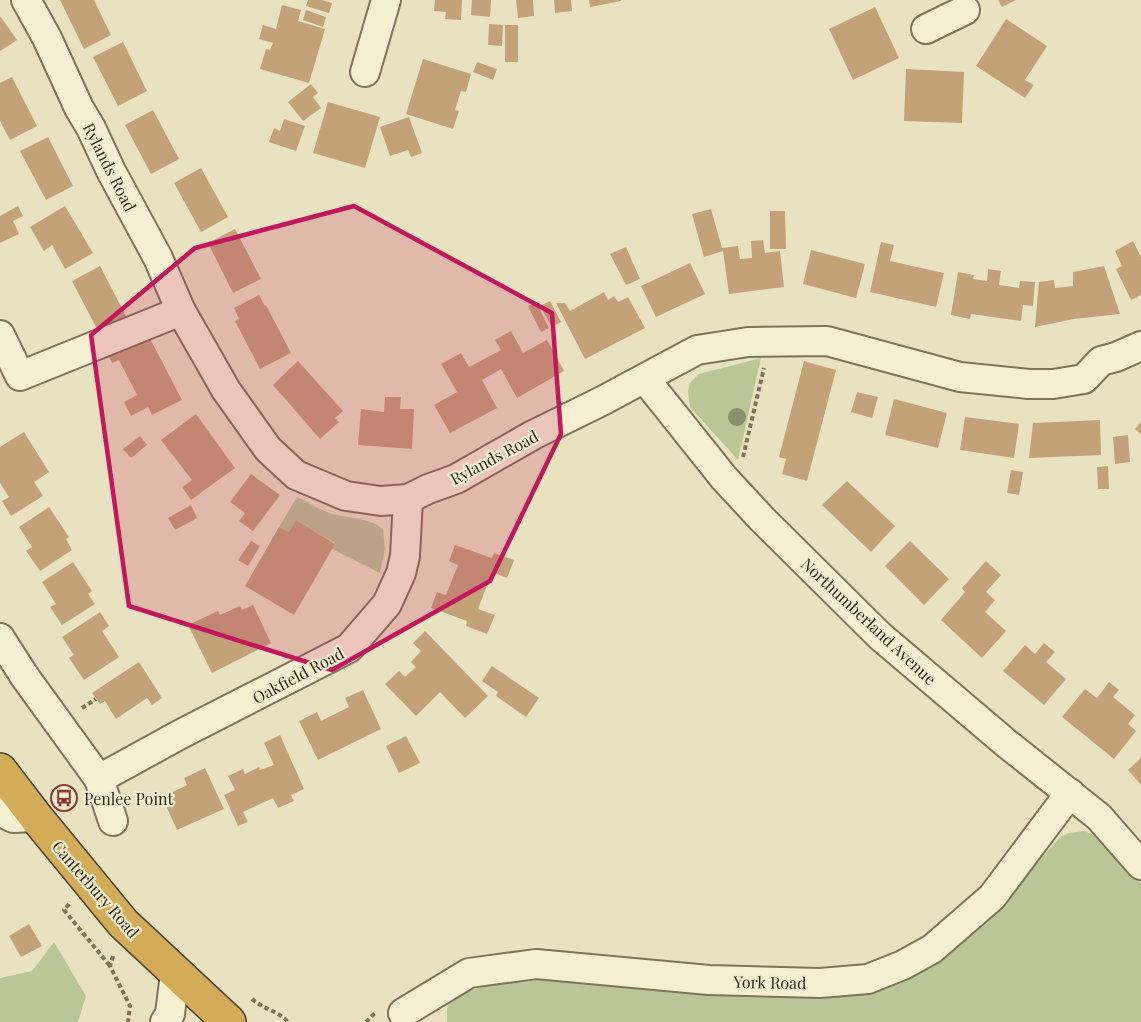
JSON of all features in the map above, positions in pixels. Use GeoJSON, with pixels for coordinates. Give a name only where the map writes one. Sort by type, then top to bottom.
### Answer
{"type":"FeatureCollection","features":[{"type":"Feature","properties":{"kind":"highway","name":"Canterbury Road"},"geometry":{"type":"LineString","coordinates":[[0,770],[36,818],[123,923],[229,1022]]}},
{"type":"Feature","properties":{"kind":"street","name":"Rylands Road"},"geometry":{"type":"LineString","coordinates":[[26,0],[47,38],[111,171],[158,258],[181,311],[226,390],[268,449],[296,475],[346,496],[381,501],[408,499],[428,489],[456,480],[533,435],[645,379],[697,350],[748,342],[827,341],[960,377],[1029,384],[1053,384],[1084,379],[1101,361],[1141,346]]}},
{"type":"Feature","properties":{"kind":"street"},"geometry":{"type":"LineString","coordinates":[[365,72],[386,0]]}},
{"type":"Feature","properties":{"kind":"street"},"geometry":{"type":"LineString","coordinates":[[0,335],[20,376],[181,311]]}},
{"type":"Feature","properties":{"kind":"street","name":"Northumberland Avenue"},"geometry":{"type":"LineString","coordinates":[[645,379],[724,478],[880,636],[1006,743],[1099,817],[1141,865]]}},
{"type":"Feature","properties":{"kind":"street","name":"Oakfield Road"},"geometry":{"type":"LineString","coordinates":[[99,779],[178,735],[349,648],[387,604],[401,573],[405,556],[408,499]]}},
{"type":"Feature","properties":{"kind":"street"},"geometry":{"type":"LineString","coordinates":[[0,638],[25,677],[99,779],[113,820]]}},
{"type":"Feature","properties":{"kind":"street","name":"York Road"},"geometry":{"type":"LineString","coordinates":[[403,1013],[469,973],[536,964],[709,980],[820,983],[868,979],[903,965],[932,949],[992,897],[1070,793]]}},
{"type":"Feature","properties":{"kind":"street"},"geometry":{"type":"LineString","coordinates":[[0,811],[13,818],[36,818]]}},
{"type":"Feature","properties":{"kind":"street"},"geometry":{"type":"LineString","coordinates":[[165,1022],[170,1014],[175,974]]}},
{"type":"Feature","properties":{"kind":"path"},"geometry":{"type":"LineString","coordinates":[[724,478],[741,464],[770,341]]}},
{"type":"Feature","properties":{"kind":"path"},"geometry":{"type":"LineString","coordinates":[[123,923],[110,966],[130,1006],[128,1022]]}},
{"type":"Feature","properties":{"kind":"path"},"geometry":{"type":"LineString","coordinates":[[252,998],[260,1006],[282,1015],[288,1022]]}},
{"type":"Feature","properties":{"kind":"highlighted area"},"geometry":{"type":"Polygon","coordinates":[[[354,206],[552,313],[561,434],[490,581],[332,670],[129,606],[91,335],[195,248],[354,206]]]}},
{"type":"Feature","properties":{"kind":"green space"},"geometry":{"type":"Polygon","coordinates":[[[761,358],[738,460],[690,407],[688,391],[690,383],[699,374],[761,358]]]}},
{"type":"Feature","properties":{"kind":"green space"},"geometry":{"type":"Polygon","coordinates":[[[297,497],[332,514],[365,520],[383,529],[385,549],[380,573],[332,549],[335,543],[296,521],[289,532],[279,527],[297,497]]]}},
{"type":"Feature","properties":{"kind":"green space"},"geometry":{"type":"Polygon","coordinates":[[[1085,831],[1099,838],[1141,883],[1141,1022],[447,1022],[447,1008],[453,995],[524,978],[813,993],[996,910],[1060,837],[1085,831]]]}},
{"type":"Feature","properties":{"kind":"green space"},"geometry":{"type":"Polygon","coordinates":[[[54,942],[86,996],[78,1022],[0,1022],[0,978],[32,971],[54,942]]]}},
{"type":"Feature","properties":{"kind":"building"},"geometry":{"type":"Polygon","coordinates":[[[60,0],[94,0],[111,35],[84,49],[60,0]]]}},
{"type":"Feature","properties":{"kind":"building"},"geometry":{"type":"Polygon","coordinates":[[[308,0],[332,3],[329,13],[306,6],[308,0]]]}},
{"type":"Feature","properties":{"kind":"building"},"geometry":{"type":"Polygon","coordinates":[[[435,0],[462,0],[461,20],[445,19],[446,12],[434,11],[435,0]]]}},
{"type":"Feature","properties":{"kind":"building"},"geometry":{"type":"Polygon","coordinates":[[[472,0],[491,0],[490,17],[471,15],[472,0]]]}},
{"type":"Feature","properties":{"kind":"building"},"geometry":{"type":"Polygon","coordinates":[[[516,0],[533,0],[534,16],[518,18],[516,0]]]}},
{"type":"Feature","properties":{"kind":"building"},"geometry":{"type":"Polygon","coordinates":[[[554,0],[571,0],[572,11],[555,13],[554,0]]]}},
{"type":"Feature","properties":{"kind":"building"},"geometry":{"type":"Polygon","coordinates":[[[589,0],[621,0],[621,1],[590,7],[589,0]]]}},
{"type":"Feature","properties":{"kind":"building"},"geometry":{"type":"Polygon","coordinates":[[[998,0],[1016,0],[1002,7],[998,0]]]}},
{"type":"Feature","properties":{"kind":"building"},"geometry":{"type":"Polygon","coordinates":[[[282,5],[301,10],[298,21],[325,29],[309,83],[260,69],[266,49],[270,50],[273,43],[259,39],[263,25],[276,29],[282,5]]]}},
{"type":"Feature","properties":{"kind":"building"},"geometry":{"type":"Polygon","coordinates":[[[875,7],[899,58],[853,80],[829,29],[875,7]]]}},
{"type":"Feature","properties":{"kind":"building"},"geometry":{"type":"Polygon","coordinates":[[[306,10],[326,17],[323,27],[303,20],[306,10]]]}},
{"type":"Feature","properties":{"kind":"building"},"geometry":{"type":"Polygon","coordinates":[[[0,16],[17,40],[0,51],[0,16]]]}},
{"type":"Feature","properties":{"kind":"building"},"geometry":{"type":"Polygon","coordinates":[[[1006,19],[1047,46],[1025,80],[1034,85],[1025,98],[976,66],[1006,19]]]}},
{"type":"Feature","properties":{"kind":"building"},"geometry":{"type":"Polygon","coordinates":[[[489,24],[503,25],[502,46],[488,45],[489,24]]]}},
{"type":"Feature","properties":{"kind":"building"},"geometry":{"type":"Polygon","coordinates":[[[505,25],[518,25],[518,62],[505,62],[505,25]]]}},
{"type":"Feature","properties":{"kind":"building"},"geometry":{"type":"Polygon","coordinates":[[[123,42],[147,91],[118,106],[93,57],[123,42]]]}},
{"type":"Feature","properties":{"kind":"building"},"geometry":{"type":"Polygon","coordinates":[[[423,59],[471,74],[466,92],[461,91],[455,110],[459,111],[453,129],[406,114],[423,59]]]}},
{"type":"Feature","properties":{"kind":"building"},"geometry":{"type":"Polygon","coordinates":[[[477,62],[497,69],[493,80],[473,72],[477,62]]]}},
{"type":"Feature","properties":{"kind":"building"},"geometry":{"type":"Polygon","coordinates":[[[906,69],[964,72],[962,123],[904,121],[906,69]]]}},
{"type":"Feature","properties":{"kind":"building"},"geometry":{"type":"Polygon","coordinates":[[[12,77],[37,126],[10,140],[0,121],[0,83],[12,77]]]}},
{"type":"Feature","properties":{"kind":"building"},"geometry":{"type":"Polygon","coordinates":[[[311,84],[318,93],[313,97],[321,108],[303,121],[288,102],[311,84]]]}},
{"type":"Feature","properties":{"kind":"building"},"geometry":{"type":"Polygon","coordinates":[[[328,102],[380,117],[365,168],[313,153],[328,102]]]}},
{"type":"Feature","properties":{"kind":"building"},"geometry":{"type":"Polygon","coordinates":[[[153,110],[179,159],[151,174],[125,125],[153,110]]]}},
{"type":"Feature","properties":{"kind":"building"},"geometry":{"type":"Polygon","coordinates":[[[409,117],[422,153],[411,157],[408,150],[390,156],[380,127],[409,117]]]}},
{"type":"Feature","properties":{"kind":"building"},"geometry":{"type":"Polygon","coordinates":[[[284,119],[305,126],[296,151],[269,142],[274,128],[280,131],[284,119]]]}},
{"type":"Feature","properties":{"kind":"building"},"geometry":{"type":"Polygon","coordinates":[[[48,137],[73,186],[46,200],[20,151],[48,137]]]}},
{"type":"Feature","properties":{"kind":"building"},"geometry":{"type":"Polygon","coordinates":[[[201,168],[228,217],[201,232],[174,183],[201,168]]]}},
{"type":"Feature","properties":{"kind":"building"},"geometry":{"type":"Polygon","coordinates":[[[18,206],[23,216],[13,221],[19,234],[0,243],[0,216],[18,206]]]}},
{"type":"Feature","properties":{"kind":"building"},"geometry":{"type":"Polygon","coordinates":[[[65,206],[93,253],[65,269],[52,245],[44,251],[30,227],[65,206]]]}},
{"type":"Feature","properties":{"kind":"building"},"geometry":{"type":"Polygon","coordinates":[[[711,209],[722,248],[738,246],[740,259],[752,258],[751,241],[763,240],[765,253],[780,251],[784,287],[729,294],[723,251],[704,257],[692,214],[711,209]]]}},
{"type":"Feature","properties":{"kind":"building"},"geometry":{"type":"Polygon","coordinates":[[[770,211],[785,211],[786,249],[770,249],[770,211]]]}},
{"type":"Feature","properties":{"kind":"building"},"geometry":{"type":"Polygon","coordinates":[[[235,229],[261,279],[233,293],[208,243],[235,229]]]}},
{"type":"Feature","properties":{"kind":"building"},"geometry":{"type":"Polygon","coordinates":[[[1133,241],[1141,257],[1141,295],[1131,300],[1116,269],[1122,266],[1115,251],[1133,241]]]}},
{"type":"Feature","properties":{"kind":"building"},"geometry":{"type":"Polygon","coordinates":[[[881,242],[894,245],[890,261],[944,273],[936,307],[870,292],[881,242]]]}},
{"type":"Feature","properties":{"kind":"building"},"geometry":{"type":"Polygon","coordinates":[[[626,247],[640,279],[626,285],[610,254],[626,247]]]}},
{"type":"Feature","properties":{"kind":"building"},"geometry":{"type":"Polygon","coordinates":[[[811,250],[865,264],[856,298],[803,284],[811,250]]]}},
{"type":"Feature","properties":{"kind":"building"},"geometry":{"type":"Polygon","coordinates":[[[690,263],[705,294],[656,317],[641,286],[690,263]]]}},
{"type":"Feature","properties":{"kind":"building"},"geometry":{"type":"Polygon","coordinates":[[[100,266],[127,318],[99,333],[72,281],[100,266]]]}},
{"type":"Feature","properties":{"kind":"building"},"geometry":{"type":"Polygon","coordinates":[[[1104,266],[1120,314],[1074,319],[1035,327],[1039,282],[1054,280],[1055,288],[1073,286],[1073,272],[1104,266]]]}},
{"type":"Feature","properties":{"kind":"building"},"geometry":{"type":"Polygon","coordinates":[[[988,269],[1001,271],[999,285],[1019,288],[1020,281],[1035,282],[1033,306],[1023,305],[1021,321],[971,314],[970,319],[951,315],[958,272],[974,275],[973,279],[987,281],[988,269]]]}},
{"type":"Feature","properties":{"kind":"building"},"geometry":{"type":"Polygon","coordinates":[[[604,292],[608,300],[614,296],[618,302],[628,297],[645,328],[585,359],[556,303],[565,303],[570,311],[604,292]]]}},
{"type":"Feature","properties":{"kind":"building"},"geometry":{"type":"Polygon","coordinates":[[[259,295],[291,353],[260,369],[235,321],[239,319],[234,308],[259,295]]]}},
{"type":"Feature","properties":{"kind":"building"},"geometry":{"type":"Polygon","coordinates":[[[550,301],[561,322],[552,327],[540,306],[550,301]]]}},
{"type":"Feature","properties":{"kind":"building"},"geometry":{"type":"Polygon","coordinates":[[[536,302],[549,328],[541,332],[528,306],[536,302]]]}},
{"type":"Feature","properties":{"kind":"building"},"geometry":{"type":"Polygon","coordinates":[[[145,329],[182,400],[152,415],[148,407],[131,416],[124,402],[137,395],[119,360],[112,363],[105,349],[145,329]]]}},
{"type":"Feature","properties":{"kind":"building"},"geometry":{"type":"Polygon","coordinates":[[[511,331],[523,353],[547,340],[564,371],[517,398],[501,369],[482,380],[497,408],[450,433],[434,405],[457,392],[441,364],[461,353],[469,367],[501,350],[495,340],[511,331]]]}},
{"type":"Feature","properties":{"kind":"building"},"geometry":{"type":"Polygon","coordinates":[[[298,361],[343,411],[335,418],[339,422],[320,439],[273,385],[298,361]]]}},
{"type":"Feature","properties":{"kind":"building"},"geometry":{"type":"Polygon","coordinates":[[[804,361],[836,370],[807,481],[782,474],[786,459],[779,457],[804,361]]]}},
{"type":"Feature","properties":{"kind":"building"},"geometry":{"type":"Polygon","coordinates":[[[857,392],[878,397],[872,418],[851,412],[857,392]]]}},
{"type":"Feature","properties":{"kind":"building"},"geometry":{"type":"Polygon","coordinates":[[[385,397],[401,397],[400,409],[414,409],[412,449],[358,445],[361,409],[384,412],[385,397]]]}},
{"type":"Feature","properties":{"kind":"building"},"geometry":{"type":"Polygon","coordinates":[[[894,399],[947,413],[938,448],[885,435],[894,399]]]}},
{"type":"Feature","properties":{"kind":"building"},"geometry":{"type":"Polygon","coordinates":[[[196,414],[235,468],[191,500],[182,487],[192,480],[161,440],[196,414]]]}},
{"type":"Feature","properties":{"kind":"building"},"geometry":{"type":"Polygon","coordinates":[[[965,417],[1019,424],[1014,458],[960,450],[965,417]]]}},
{"type":"Feature","properties":{"kind":"building"},"geometry":{"type":"Polygon","coordinates":[[[1100,420],[1101,455],[1029,458],[1033,423],[1100,420]]]}},
{"type":"Feature","properties":{"kind":"building"},"geometry":{"type":"Polygon","coordinates":[[[1141,422],[1141,434],[1135,429],[1141,422]]]}},
{"type":"Feature","properties":{"kind":"building"},"geometry":{"type":"Polygon","coordinates":[[[24,432],[49,472],[34,482],[43,496],[11,516],[2,501],[9,497],[0,483],[0,447],[24,432]]]}},
{"type":"Feature","properties":{"kind":"building"},"geometry":{"type":"Polygon","coordinates":[[[1128,435],[1130,462],[1115,464],[1113,437],[1128,435]]]}},
{"type":"Feature","properties":{"kind":"building"},"geometry":{"type":"Polygon","coordinates":[[[140,436],[147,445],[131,458],[123,449],[140,436]]]}},
{"type":"Feature","properties":{"kind":"building"},"geometry":{"type":"Polygon","coordinates":[[[1108,466],[1109,489],[1098,489],[1097,467],[1108,466]]]}},
{"type":"Feature","properties":{"kind":"building"},"geometry":{"type":"Polygon","coordinates":[[[1011,470],[1023,472],[1019,495],[1007,493],[1011,470]]]}},
{"type":"Feature","properties":{"kind":"building"},"geometry":{"type":"Polygon","coordinates":[[[251,474],[280,495],[253,531],[239,521],[245,513],[230,502],[251,474]]]}},
{"type":"Feature","properties":{"kind":"building"},"geometry":{"type":"Polygon","coordinates":[[[847,481],[895,526],[871,552],[822,505],[847,481]]]}},
{"type":"Feature","properties":{"kind":"building"},"geometry":{"type":"Polygon","coordinates":[[[191,505],[197,518],[175,530],[168,518],[191,505]]]}},
{"type":"Feature","properties":{"kind":"building"},"geometry":{"type":"Polygon","coordinates":[[[49,507],[69,537],[66,539],[72,550],[40,571],[26,551],[32,547],[19,527],[49,507]]]}},
{"type":"Feature","properties":{"kind":"building"},"geometry":{"type":"Polygon","coordinates":[[[296,520],[335,544],[294,615],[245,586],[279,527],[289,532],[296,520]]]}},
{"type":"Feature","properties":{"kind":"building"},"geometry":{"type":"Polygon","coordinates":[[[251,541],[260,546],[248,566],[238,560],[251,541]]]}},
{"type":"Feature","properties":{"kind":"building"},"geometry":{"type":"Polygon","coordinates":[[[910,541],[949,579],[924,605],[885,566],[910,541]]]}},
{"type":"Feature","properties":{"kind":"building"},"geometry":{"type":"Polygon","coordinates":[[[455,545],[492,558],[494,553],[514,560],[507,578],[492,572],[478,609],[495,615],[487,634],[466,626],[467,621],[431,608],[437,592],[446,595],[458,565],[449,561],[455,545]]]}},
{"type":"Feature","properties":{"kind":"building"},"geometry":{"type":"Polygon","coordinates":[[[986,561],[1001,575],[986,592],[995,600],[985,612],[1006,631],[982,658],[941,620],[965,592],[962,588],[986,561]]]}},
{"type":"Feature","properties":{"kind":"building"},"geometry":{"type":"Polygon","coordinates":[[[73,562],[92,591],[88,594],[95,604],[62,625],[50,607],[56,604],[42,582],[73,562]]]}},
{"type":"Feature","properties":{"kind":"building"},"geometry":{"type":"Polygon","coordinates":[[[253,605],[271,643],[212,673],[188,625],[218,611],[220,615],[240,606],[242,610],[253,605]]]}},
{"type":"Feature","properties":{"kind":"building"},"geometry":{"type":"Polygon","coordinates":[[[100,612],[109,626],[102,631],[119,657],[84,680],[69,658],[74,655],[62,637],[100,612]]]}},
{"type":"Feature","properties":{"kind":"building"},"geometry":{"type":"Polygon","coordinates":[[[425,631],[488,696],[465,718],[440,692],[416,716],[385,684],[399,671],[405,677],[416,667],[411,662],[421,651],[413,643],[425,631]]]}},
{"type":"Feature","properties":{"kind":"building"},"geometry":{"type":"Polygon","coordinates":[[[1044,643],[1055,652],[1046,662],[1066,679],[1044,705],[1003,671],[1025,645],[1035,654],[1044,643]]]}},
{"type":"Feature","properties":{"kind":"building"},"geometry":{"type":"Polygon","coordinates":[[[139,662],[162,698],[152,705],[147,698],[116,719],[105,701],[100,704],[92,693],[139,662]]]}},
{"type":"Feature","properties":{"kind":"building"},"geometry":{"type":"Polygon","coordinates":[[[492,666],[539,698],[526,717],[496,696],[498,692],[482,681],[492,666]]]}},
{"type":"Feature","properties":{"kind":"building"},"geometry":{"type":"Polygon","coordinates":[[[1109,682],[1119,690],[1113,697],[1135,715],[1128,724],[1136,731],[1114,759],[1062,717],[1085,689],[1097,698],[1109,682]]]}},
{"type":"Feature","properties":{"kind":"building"},"geometry":{"type":"Polygon","coordinates":[[[363,690],[381,729],[318,760],[299,721],[317,712],[321,721],[349,707],[345,698],[363,690]]]}},
{"type":"Feature","properties":{"kind":"building"},"geometry":{"type":"Polygon","coordinates":[[[280,735],[304,789],[291,795],[294,801],[278,808],[273,798],[243,812],[248,822],[238,826],[224,795],[235,790],[228,776],[243,769],[245,774],[259,767],[260,770],[274,765],[264,743],[280,735]]]}},
{"type":"Feature","properties":{"kind":"building"},"geometry":{"type":"Polygon","coordinates":[[[406,736],[420,763],[399,773],[386,746],[406,736]]]}},
{"type":"Feature","properties":{"kind":"building"},"geometry":{"type":"Polygon","coordinates":[[[1141,758],[1141,785],[1128,770],[1141,758]]]}},
{"type":"Feature","properties":{"kind":"building"},"geometry":{"type":"Polygon","coordinates":[[[205,768],[224,809],[177,830],[162,797],[187,785],[184,778],[205,768]]]}},
{"type":"Feature","properties":{"kind":"building"},"geometry":{"type":"Polygon","coordinates":[[[29,924],[42,946],[21,957],[9,936],[29,924]]]}},
{"type":"Feature","properties":{"kind":"place","name":"Penlee Point"},"geometry":{"type":"Point","coordinates":[64,798]}}]}
